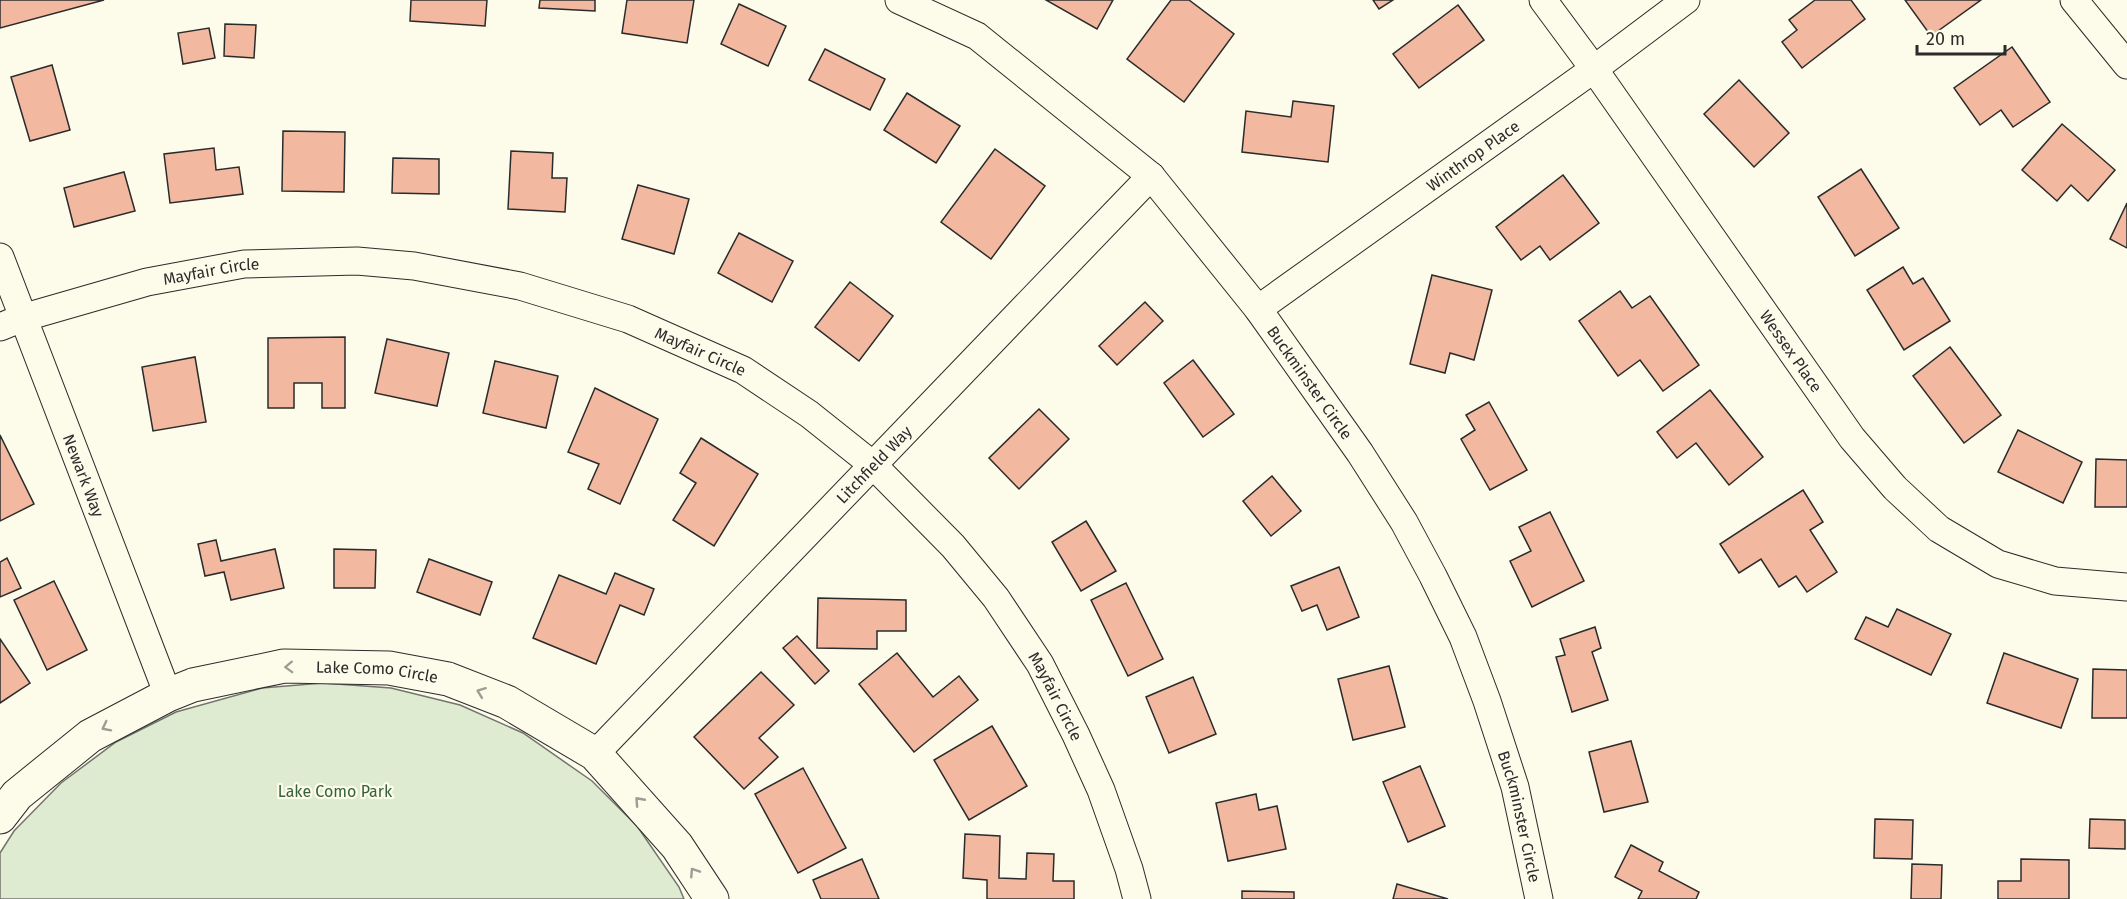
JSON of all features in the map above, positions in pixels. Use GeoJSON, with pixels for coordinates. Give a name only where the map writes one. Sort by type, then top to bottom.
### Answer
{"type":"FeatureCollection","features":[{"type":"Feature","properties":{"kind":"street","name":"Buckminster Circle"},"geometry":{"type":"LineString","coordinates":[[899,0],[977,36],[1151,176],[1258,309],[1360,453],[1404,522],[1458,626],[1487,701],[1515,787],[1539,899]]}},
{"type":"Feature","properties":{"kind":"street","name":"Wessex Place"},"geometry":{"type":"LineString","coordinates":[[1543,0],[1594,69],[1852,438],[1895,488],[1939,529],[1998,564],[2055,581],[2127,587]]}},
{"type":"Feature","properties":{"kind":"street","name":"Winthrop Place"},"geometry":{"type":"LineString","coordinates":[[1258,309],[1594,69],[1686,0]]}},
{"type":"Feature","properties":{"kind":"street"},"geometry":{"type":"LineString","coordinates":[[2074,0],[2127,65]]}},
{"type":"Feature","properties":{"kind":"street","name":"Litchfield Way"},"geometry":{"type":"LineString","coordinates":[[595,753],[1151,176]]}},
{"type":"Feature","properties":{"kind":"street","name":"Newark Way"},"geometry":{"type":"LineString","coordinates":[[0,257],[11,323],[168,695]]}},
{"type":"Feature","properties":{"kind":"street","name":"Mayfair Circle"},"geometry":{"type":"LineString","coordinates":[[11,323],[147,282],[244,264],[357,261],[414,266],[520,286],[628,319],[743,370],[809,414],[873,465],[953,546],[996,598],[1040,664],[1101,790],[1129,869],[1137,899]]}},
{"type":"Feature","properties":{"kind":"street","name":"Lake Como Circle"},"geometry":{"type":"LineString","coordinates":[[0,817],[17,795],[90,736],[168,695],[193,685],[284,666],[389,668],[448,679],[507,702],[595,753],[653,816],[677,846],[712,899]]}},
{"type":"Feature","properties":{"kind":"green space","name":"Lake Como Park"},"geometry":{"type":"Polygon","coordinates":[[[323,683],[391,688],[460,705],[523,733],[592,781],[637,826],[679,887],[684,899],[0,899],[0,853],[14,831],[61,783],[116,742],[176,712],[262,688],[323,683]]]}},
{"type":"Feature","properties":{"kind":"building"},"geometry":{"type":"Polygon","coordinates":[[[0,0],[104,0],[0,28],[0,0]]]}},
{"type":"Feature","properties":{"kind":"building"},"geometry":{"type":"Polygon","coordinates":[[[411,0],[487,0],[485,26],[410,21],[411,0]]]}},
{"type":"Feature","properties":{"kind":"building"},"geometry":{"type":"Polygon","coordinates":[[[540,0],[595,0],[595,11],[539,8],[540,0]]]}},
{"type":"Feature","properties":{"kind":"building"},"geometry":{"type":"Polygon","coordinates":[[[627,0],[694,0],[687,43],[622,33],[627,0]]]}},
{"type":"Feature","properties":{"kind":"building"},"geometry":{"type":"Polygon","coordinates":[[[1046,0],[1113,0],[1097,29],[1046,0]]]}},
{"type":"Feature","properties":{"kind":"building"},"geometry":{"type":"Polygon","coordinates":[[[1171,0],[1189,0],[1234,34],[1184,102],[1127,59],[1171,0]]]}},
{"type":"Feature","properties":{"kind":"building"},"geometry":{"type":"Polygon","coordinates":[[[1373,0],[1393,0],[1379,9],[1373,0]]]}},
{"type":"Feature","properties":{"kind":"building"},"geometry":{"type":"Polygon","coordinates":[[[1815,0],[1851,0],[1865,19],[1802,68],[1782,42],[1797,30],[1789,20],[1815,0]]]}},
{"type":"Feature","properties":{"kind":"building"},"geometry":{"type":"Polygon","coordinates":[[[1905,0],[1981,0],[1931,36],[1905,0]]]}},
{"type":"Feature","properties":{"kind":"building"},"geometry":{"type":"Polygon","coordinates":[[[739,4],[786,26],[768,66],[721,44],[739,4]]]}},
{"type":"Feature","properties":{"kind":"building"},"geometry":{"type":"Polygon","coordinates":[[[1458,5],[1484,40],[1419,88],[1393,54],[1458,5]]]}},
{"type":"Feature","properties":{"kind":"building"},"geometry":{"type":"Polygon","coordinates":[[[225,24],[256,25],[254,58],[224,56],[225,24]]]}},
{"type":"Feature","properties":{"kind":"building"},"geometry":{"type":"Polygon","coordinates":[[[209,28],[215,58],[183,64],[178,33],[209,28]]]}},
{"type":"Feature","properties":{"kind":"building"},"geometry":{"type":"Polygon","coordinates":[[[2012,47],[2050,102],[2013,127],[2001,110],[1980,125],[1954,88],[2012,47]]]}},
{"type":"Feature","properties":{"kind":"building"},"geometry":{"type":"Polygon","coordinates":[[[825,49],[885,79],[870,110],[809,80],[825,49]]]}},
{"type":"Feature","properties":{"kind":"building"},"geometry":{"type":"Polygon","coordinates":[[[52,65],[70,130],[30,141],[11,77],[52,65]]]}},
{"type":"Feature","properties":{"kind":"building"},"geometry":{"type":"Polygon","coordinates":[[[1739,80],[1789,133],[1754,167],[1704,114],[1739,80]]]}},
{"type":"Feature","properties":{"kind":"building"},"geometry":{"type":"Polygon","coordinates":[[[907,93],[960,126],[936,163],[884,130],[907,93]]]}},
{"type":"Feature","properties":{"kind":"building"},"geometry":{"type":"Polygon","coordinates":[[[1293,101],[1334,106],[1328,162],[1242,152],[1246,111],[1291,117],[1293,101]]]}},
{"type":"Feature","properties":{"kind":"building"},"geometry":{"type":"Polygon","coordinates":[[[2062,124],[2115,170],[2088,201],[2071,185],[2057,201],[2022,170],[2062,124]]]}},
{"type":"Feature","properties":{"kind":"building"},"geometry":{"type":"Polygon","coordinates":[[[283,131],[345,132],[344,192],[282,191],[283,131]]]}},
{"type":"Feature","properties":{"kind":"building"},"geometry":{"type":"Polygon","coordinates":[[[214,148],[216,170],[239,167],[243,194],[170,203],[164,154],[214,148]]]}},
{"type":"Feature","properties":{"kind":"building"},"geometry":{"type":"Polygon","coordinates":[[[995,149],[1045,186],[991,259],[941,222],[995,149]]]}},
{"type":"Feature","properties":{"kind":"building"},"geometry":{"type":"Polygon","coordinates":[[[511,151],[553,153],[552,178],[567,178],[565,212],[508,209],[511,151]]]}},
{"type":"Feature","properties":{"kind":"building"},"geometry":{"type":"Polygon","coordinates":[[[393,158],[439,159],[439,194],[392,193],[393,158]]]}},
{"type":"Feature","properties":{"kind":"building"},"geometry":{"type":"Polygon","coordinates":[[[1861,169],[1899,228],[1855,256],[1818,197],[1861,169]]]}},
{"type":"Feature","properties":{"kind":"building"},"geometry":{"type":"Polygon","coordinates":[[[124,172],[135,211],[74,227],[64,188],[124,172]]]}},
{"type":"Feature","properties":{"kind":"building"},"geometry":{"type":"Polygon","coordinates":[[[1563,175],[1599,223],[1550,260],[1540,246],[1521,260],[1496,227],[1563,175]]]}},
{"type":"Feature","properties":{"kind":"building"},"geometry":{"type":"Polygon","coordinates":[[[638,185],[689,199],[674,254],[622,239],[638,185]]]}},
{"type":"Feature","properties":{"kind":"building"},"geometry":{"type":"Polygon","coordinates":[[[2127,203],[2127,248],[2110,239],[2127,203]]]}},
{"type":"Feature","properties":{"kind":"building"},"geometry":{"type":"Polygon","coordinates":[[[739,233],[793,261],[772,302],[718,273],[739,233]]]}},
{"type":"Feature","properties":{"kind":"building"},"geometry":{"type":"Polygon","coordinates":[[[1903,267],[1913,284],[1923,278],[1950,321],[1904,350],[1867,290],[1903,267]]]}},
{"type":"Feature","properties":{"kind":"building"},"geometry":{"type":"Polygon","coordinates":[[[1432,275],[1492,290],[1474,360],[1450,353],[1445,373],[1410,364],[1432,275]]]}},
{"type":"Feature","properties":{"kind":"building"},"geometry":{"type":"Polygon","coordinates":[[[850,282],[893,316],[859,361],[815,327],[850,282]]]}},
{"type":"Feature","properties":{"kind":"building"},"geometry":{"type":"Polygon","coordinates":[[[1620,291],[1632,308],[1650,296],[1699,365],[1663,391],[1640,360],[1618,376],[1579,321],[1620,291]]]}},
{"type":"Feature","properties":{"kind":"building"},"geometry":{"type":"Polygon","coordinates":[[[1145,302],[1163,321],[1117,365],[1099,346],[1145,302]]]}},
{"type":"Feature","properties":{"kind":"building"},"geometry":{"type":"Polygon","coordinates":[[[345,337],[345,408],[322,408],[322,383],[294,383],[294,408],[268,408],[268,338],[345,337]]]}},
{"type":"Feature","properties":{"kind":"building"},"geometry":{"type":"Polygon","coordinates":[[[387,339],[449,353],[437,406],[375,393],[387,339]]]}},
{"type":"Feature","properties":{"kind":"building"},"geometry":{"type":"Polygon","coordinates":[[[1950,347],[2001,415],[1964,443],[1913,376],[1950,347]]]}},
{"type":"Feature","properties":{"kind":"building"},"geometry":{"type":"Polygon","coordinates":[[[195,357],[206,422],[153,431],[142,367],[195,357]]]}},
{"type":"Feature","properties":{"kind":"building"},"geometry":{"type":"Polygon","coordinates":[[[1193,360],[1234,414],[1203,437],[1164,383],[1193,360]]]}},
{"type":"Feature","properties":{"kind":"building"},"geometry":{"type":"Polygon","coordinates":[[[495,361],[558,376],[546,428],[483,413],[495,361]]]}},
{"type":"Feature","properties":{"kind":"building"},"geometry":{"type":"Polygon","coordinates":[[[595,388],[658,419],[620,504],[588,489],[599,464],[568,452],[595,388]]]}},
{"type":"Feature","properties":{"kind":"building"},"geometry":{"type":"Polygon","coordinates":[[[1710,390],[1763,457],[1729,485],[1696,443],[1677,458],[1657,432],[1710,390]]]}},
{"type":"Feature","properties":{"kind":"building"},"geometry":{"type":"Polygon","coordinates":[[[1489,402],[1527,470],[1490,490],[1461,439],[1475,430],[1466,415],[1489,402]]]}},
{"type":"Feature","properties":{"kind":"building"},"geometry":{"type":"Polygon","coordinates":[[[1039,409],[1069,439],[1019,489],[989,458],[1039,409]]]}},
{"type":"Feature","properties":{"kind":"building"},"geometry":{"type":"Polygon","coordinates":[[[2018,430],[2082,462],[2063,503],[1998,472],[2018,430]]]}},
{"type":"Feature","properties":{"kind":"building"},"geometry":{"type":"Polygon","coordinates":[[[0,435],[34,504],[0,521],[0,435]]]}},
{"type":"Feature","properties":{"kind":"building"},"geometry":{"type":"Polygon","coordinates":[[[701,438],[758,474],[714,546],[673,520],[696,483],[680,473],[701,438]]]}},
{"type":"Feature","properties":{"kind":"building"},"geometry":{"type":"Polygon","coordinates":[[[2096,459],[2127,460],[2127,507],[2095,507],[2096,459]]]}},
{"type":"Feature","properties":{"kind":"building"},"geometry":{"type":"Polygon","coordinates":[[[1272,476],[1301,511],[1271,536],[1243,501],[1272,476]]]}},
{"type":"Feature","properties":{"kind":"building"},"geometry":{"type":"Polygon","coordinates":[[[1803,490],[1823,522],[1810,530],[1837,572],[1807,592],[1796,576],[1779,587],[1761,559],[1739,573],[1720,544],[1803,490]]]}},
{"type":"Feature","properties":{"kind":"building"},"geometry":{"type":"Polygon","coordinates":[[[1550,512],[1584,581],[1532,607],[1510,561],[1531,551],[1519,527],[1550,512]]]}},
{"type":"Feature","properties":{"kind":"building"},"geometry":{"type":"Polygon","coordinates":[[[1086,521],[1116,571],[1081,591],[1052,542],[1086,521]]]}},
{"type":"Feature","properties":{"kind":"building"},"geometry":{"type":"Polygon","coordinates":[[[216,540],[221,561],[275,549],[284,588],[231,600],[224,572],[205,576],[198,544],[216,540]]]}},
{"type":"Feature","properties":{"kind":"building"},"geometry":{"type":"Polygon","coordinates":[[[334,549],[376,550],[375,588],[334,588],[334,549]]]}},
{"type":"Feature","properties":{"kind":"building"},"geometry":{"type":"Polygon","coordinates":[[[7,558],[21,588],[0,597],[0,562],[7,558]]]}},
{"type":"Feature","properties":{"kind":"building"},"geometry":{"type":"Polygon","coordinates":[[[429,559],[492,582],[480,615],[417,592],[429,559]]]}},
{"type":"Feature","properties":{"kind":"building"},"geometry":{"type":"Polygon","coordinates":[[[1339,567],[1359,617],[1327,630],[1317,605],[1302,611],[1291,586],[1339,567]]]}},
{"type":"Feature","properties":{"kind":"building"},"geometry":{"type":"Polygon","coordinates":[[[615,573],[654,589],[644,615],[620,605],[596,664],[533,638],[559,575],[606,594],[615,573]]]}},
{"type":"Feature","properties":{"kind":"building"},"geometry":{"type":"Polygon","coordinates":[[[54,581],[87,650],[47,670],[14,600],[54,581]]]}},
{"type":"Feature","properties":{"kind":"building"},"geometry":{"type":"Polygon","coordinates":[[[1126,583],[1163,659],[1128,676],[1091,600],[1126,583]]]}},
{"type":"Feature","properties":{"kind":"building"},"geometry":{"type":"Polygon","coordinates":[[[818,598],[906,600],[906,631],[877,631],[877,649],[817,648],[818,598]]]}},
{"type":"Feature","properties":{"kind":"building"},"geometry":{"type":"Polygon","coordinates":[[[1897,609],[1951,634],[1931,675],[1855,639],[1866,617],[1888,627],[1897,609]]]}},
{"type":"Feature","properties":{"kind":"building"},"geometry":{"type":"Polygon","coordinates":[[[1595,627],[1601,648],[1592,652],[1608,700],[1572,712],[1556,657],[1565,655],[1560,639],[1595,627]]]}},
{"type":"Feature","properties":{"kind":"building"},"geometry":{"type":"Polygon","coordinates":[[[797,636],[829,671],[815,684],[783,648],[797,636]]]}},
{"type":"Feature","properties":{"kind":"building"},"geometry":{"type":"Polygon","coordinates":[[[0,639],[30,683],[0,703],[0,639]]]}},
{"type":"Feature","properties":{"kind":"building"},"geometry":{"type":"Polygon","coordinates":[[[897,653],[933,697],[959,676],[978,700],[914,752],[859,684],[897,653]]]}},
{"type":"Feature","properties":{"kind":"building"},"geometry":{"type":"Polygon","coordinates":[[[2004,653],[2078,679],[2061,728],[1987,703],[2004,653]]]}},
{"type":"Feature","properties":{"kind":"building"},"geometry":{"type":"Polygon","coordinates":[[[1389,666],[1405,727],[1353,740],[1338,679],[1389,666]]]}},
{"type":"Feature","properties":{"kind":"building"},"geometry":{"type":"Polygon","coordinates":[[[2093,669],[2127,670],[2127,718],[2092,718],[2093,669]]]}},
{"type":"Feature","properties":{"kind":"building"},"geometry":{"type":"Polygon","coordinates":[[[761,672],[794,705],[759,738],[778,757],[744,789],[694,737],[761,672]]]}},
{"type":"Feature","properties":{"kind":"building"},"geometry":{"type":"Polygon","coordinates":[[[1193,677],[1216,734],[1169,753],[1146,697],[1193,677]]]}},
{"type":"Feature","properties":{"kind":"building"},"geometry":{"type":"Polygon","coordinates":[[[992,726],[1027,786],[969,820],[934,760],[992,726]]]}},
{"type":"Feature","properties":{"kind":"building"},"geometry":{"type":"Polygon","coordinates":[[[1631,741],[1648,802],[1604,812],[1589,752],[1631,741]]]}},
{"type":"Feature","properties":{"kind":"building"},"geometry":{"type":"Polygon","coordinates":[[[1420,766],[1445,826],[1408,842],[1383,782],[1420,766]]]}},
{"type":"Feature","properties":{"kind":"building"},"geometry":{"type":"Polygon","coordinates":[[[803,768],[846,848],[798,873],[755,794],[803,768]]]}},
{"type":"Feature","properties":{"kind":"building"},"geometry":{"type":"Polygon","coordinates":[[[1256,794],[1259,810],[1277,806],[1286,849],[1228,861],[1216,803],[1256,794]]]}},
{"type":"Feature","properties":{"kind":"building"},"geometry":{"type":"Polygon","coordinates":[[[1875,819],[1913,820],[1912,859],[1874,858],[1875,819]]]}},
{"type":"Feature","properties":{"kind":"building"},"geometry":{"type":"Polygon","coordinates":[[[2090,819],[2125,820],[2125,849],[2089,848],[2090,819]]]}},
{"type":"Feature","properties":{"kind":"building"},"geometry":{"type":"Polygon","coordinates":[[[965,834],[1000,836],[999,878],[1026,879],[1027,853],[1054,854],[1053,881],[1074,881],[1074,899],[987,899],[987,880],[963,878],[965,834]]]}},
{"type":"Feature","properties":{"kind":"building"},"geometry":{"type":"Polygon","coordinates":[[[1631,845],[1663,862],[1659,871],[1699,892],[1696,899],[1638,899],[1642,891],[1615,877],[1631,845]]]}},
{"type":"Feature","properties":{"kind":"building"},"geometry":{"type":"Polygon","coordinates":[[[862,859],[879,899],[821,899],[813,880],[862,859]]]}},
{"type":"Feature","properties":{"kind":"building"},"geometry":{"type":"Polygon","coordinates":[[[2021,859],[2069,860],[2069,899],[1998,899],[1998,881],[2021,881],[2021,859]]]}},
{"type":"Feature","properties":{"kind":"building"},"geometry":{"type":"Polygon","coordinates":[[[1912,864],[1942,865],[1941,899],[1911,899],[1912,864]]]}},
{"type":"Feature","properties":{"kind":"building"},"geometry":{"type":"Polygon","coordinates":[[[1397,884],[1448,899],[1393,899],[1397,884]]]}},
{"type":"Feature","properties":{"kind":"building"},"geometry":{"type":"Polygon","coordinates":[[[1242,891],[1294,892],[1294,899],[1242,899],[1242,891]]]}}]}
